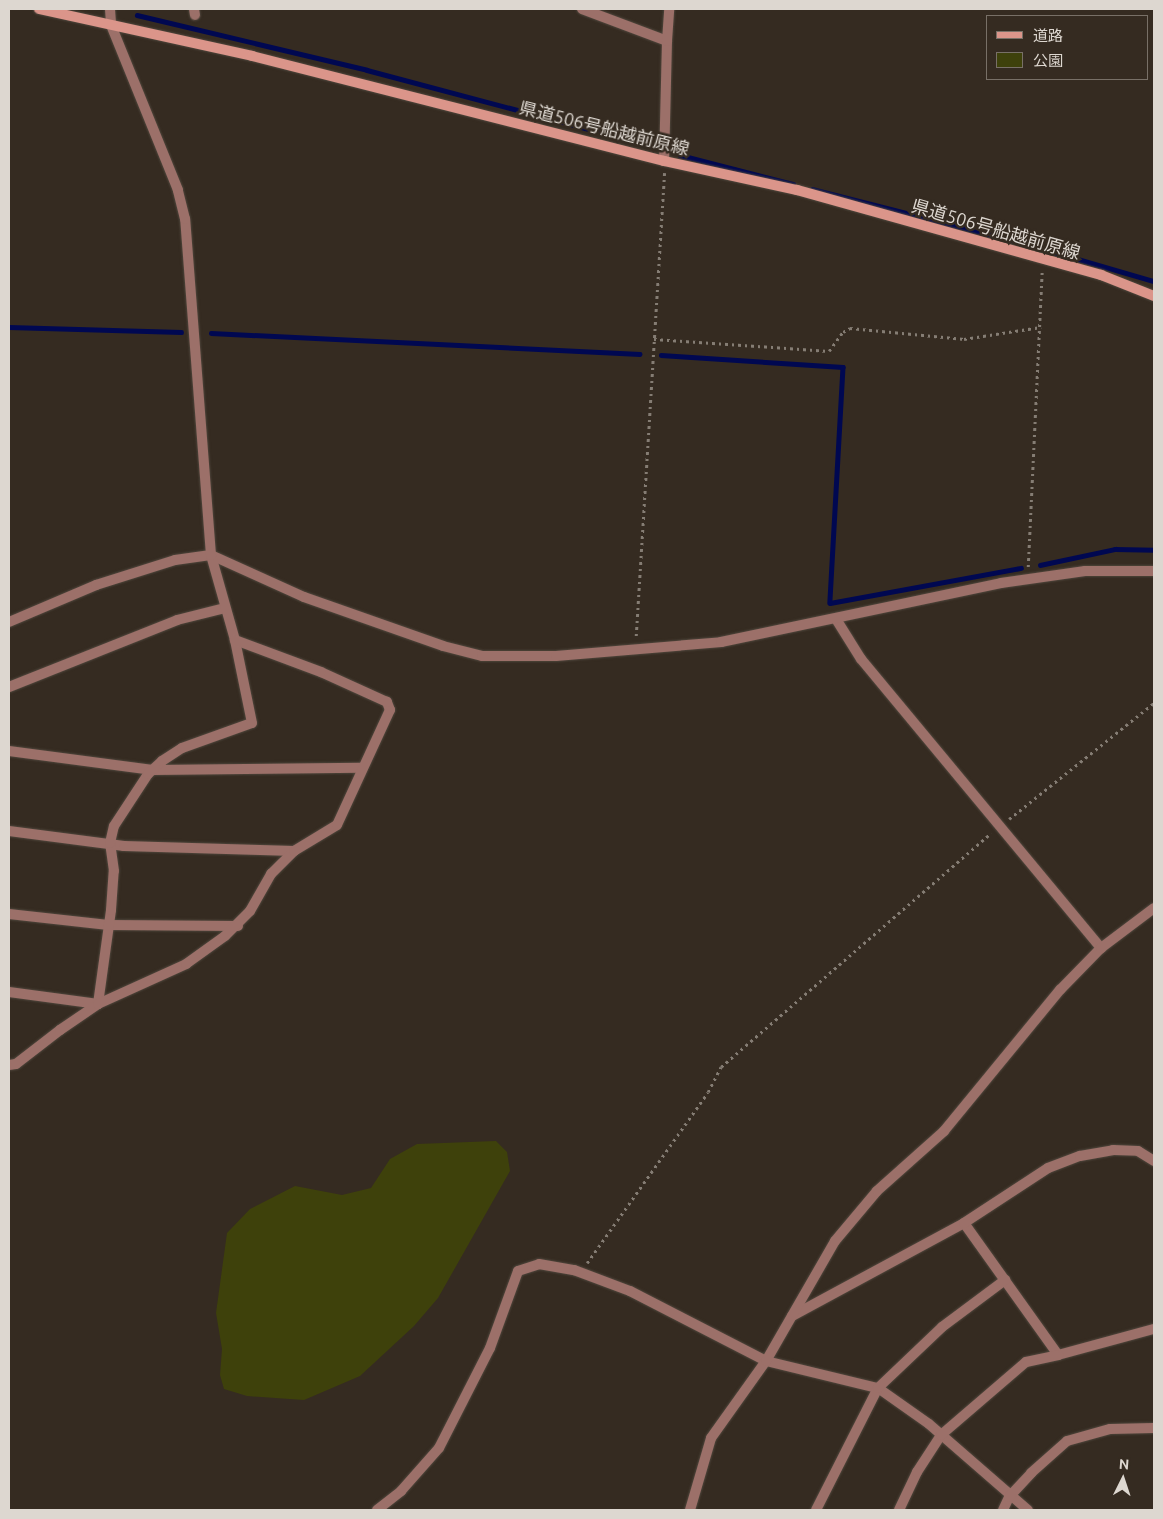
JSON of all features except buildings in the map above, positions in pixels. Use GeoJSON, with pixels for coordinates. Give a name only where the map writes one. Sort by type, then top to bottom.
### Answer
{"type":"FeatureCollection","features":[{"type":"Feature","properties":{"kind":"main road","name":"県道506号船越前原線"},"geometry":{"type":"LineString","coordinates":[[40,9],[402,92],[664,161],[797,190],[1101,275],[1154,296]]}},
{"type":"Feature","properties":{"kind":"street"},"geometry":{"type":"LineString","coordinates":[[98,1004],[114,870],[110,843],[114,826],[125,807],[153,770],[182,748],[252,723],[235,640],[211,555],[186,219],[178,190],[111,25],[110,9]]}},
{"type":"Feature","properties":{"kind":"street"},"geometry":{"type":"LineString","coordinates":[[582,9],[667,41]]}},
{"type":"Feature","properties":{"kind":"street"},"geometry":{"type":"LineString","coordinates":[[664,161],[669,9]]}},
{"type":"Feature","properties":{"kind":"street"},"geometry":{"type":"LineString","coordinates":[[9,622],[96,585],[175,560],[211,555],[354,616],[482,656],[556,656],[721,642],[1028,579],[1085,570],[1154,571]]}},
{"type":"Feature","properties":{"kind":"street"},"geometry":{"type":"LineString","coordinates":[[9,687],[150,630],[225,608]]}},
{"type":"Feature","properties":{"kind":"street"},"geometry":{"type":"LineString","coordinates":[[836,619],[861,659],[1101,948]]}},
{"type":"Feature","properties":{"kind":"street"},"geometry":{"type":"LineString","coordinates":[[9,1065],[16,1064],[98,1004],[186,964],[238,926],[250,911],[271,874],[294,851],[336,825],[390,710],[387,702],[321,672],[235,640]]}},
{"type":"Feature","properties":{"kind":"street"},"geometry":{"type":"LineString","coordinates":[[9,750],[153,770],[362,768]]}},
{"type":"Feature","properties":{"kind":"street"},"geometry":{"type":"LineString","coordinates":[[9,831],[110,843],[294,851]]}},
{"type":"Feature","properties":{"kind":"street"},"geometry":{"type":"LineString","coordinates":[[690,1510],[711,1438],[766,1361],[835,1241],[856,1215],[944,1131],[1033,1020],[1101,948],[1154,908]]}},
{"type":"Feature","properties":{"kind":"street"},"geometry":{"type":"LineString","coordinates":[[9,914],[108,925],[238,926]]}},
{"type":"Feature","properties":{"kind":"street"},"geometry":{"type":"LineString","coordinates":[[9,992],[98,1004]]}},
{"type":"Feature","properties":{"kind":"street"},"geometry":{"type":"LineString","coordinates":[[791,1317],[964,1223],[1048,1168],[1080,1156],[1113,1150],[1138,1151],[1154,1161]]}},
{"type":"Feature","properties":{"kind":"street"},"geometry":{"type":"LineString","coordinates":[[964,1223],[1058,1355]]}},
{"type":"Feature","properties":{"kind":"street"},"geometry":{"type":"LineString","coordinates":[[377,1510],[401,1491],[440,1448],[490,1348],[518,1270],[539,1264],[552,1264],[581,1272],[658,1304],[766,1361],[878,1388],[941,1435],[1009,1496],[1028,1510]]}},
{"type":"Feature","properties":{"kind":"street"},"geometry":{"type":"LineString","coordinates":[[816,1510],[878,1388],[949,1322],[1005,1280]]}},
{"type":"Feature","properties":{"kind":"street"},"geometry":{"type":"LineString","coordinates":[[899,1510],[917,1472],[941,1435],[1026,1362],[1154,1329]]}},
{"type":"Feature","properties":{"kind":"street"},"geometry":{"type":"LineString","coordinates":[[1003,1510],[1009,1496],[1049,1454],[1066,1441],[1110,1429],[1154,1428]]}},
{"type":"Feature","properties":{"kind":"path"},"geometry":{"type":"LineString","coordinates":[[635,650],[664,161]]}},
{"type":"Feature","properties":{"kind":"path"},"geometry":{"type":"LineString","coordinates":[[1028,579],[1042,327],[1042,258]]}},
{"type":"Feature","properties":{"kind":"path"},"geometry":{"type":"LineString","coordinates":[[654,339],[829,350],[843,332],[850,328],[964,339],[1042,327]]}},
{"type":"Feature","properties":{"kind":"path"},"geometry":{"type":"LineString","coordinates":[[581,1272],[708,1092],[721,1067],[1000,826],[1154,703]]}},
{"type":"Feature","properties":{"kind":"green space"},"geometry":{"type":"Polygon","coordinates":[[[496,1141],[507,1152],[510,1171],[438,1298],[414,1326],[360,1376],[304,1400],[247,1396],[224,1389],[220,1375],[222,1349],[216,1313],[227,1233],[250,1209],[295,1186],[342,1195],[371,1188],[390,1159],[417,1144],[496,1141]]]}},
{"type":"Feature","properties":{"kind":"waterway"},"geometry":{"type":"LineString","coordinates":[[137,15],[367,70],[652,146]]}},
{"type":"Feature","properties":{"kind":"waterway"},"geometry":{"type":"LineString","coordinates":[[680,155],[793,184]]}},
{"type":"Feature","properties":{"kind":"waterway"},"geometry":{"type":"LineString","coordinates":[[812,189],[1016,241],[1154,281]]}},
{"type":"Feature","properties":{"kind":"waterway"},"geometry":{"type":"LineString","coordinates":[[9,327],[181,332]]}},
{"type":"Feature","properties":{"kind":"waterway"},"geometry":{"type":"LineString","coordinates":[[211,333],[639,354]]}},
{"type":"Feature","properties":{"kind":"waterway"},"geometry":{"type":"LineString","coordinates":[[661,355],[843,367],[830,603],[1021,568]]}},
{"type":"Feature","properties":{"kind":"waterway"},"geometry":{"type":"LineString","coordinates":[[1040,565],[1115,549],[1154,550]]}}]}
